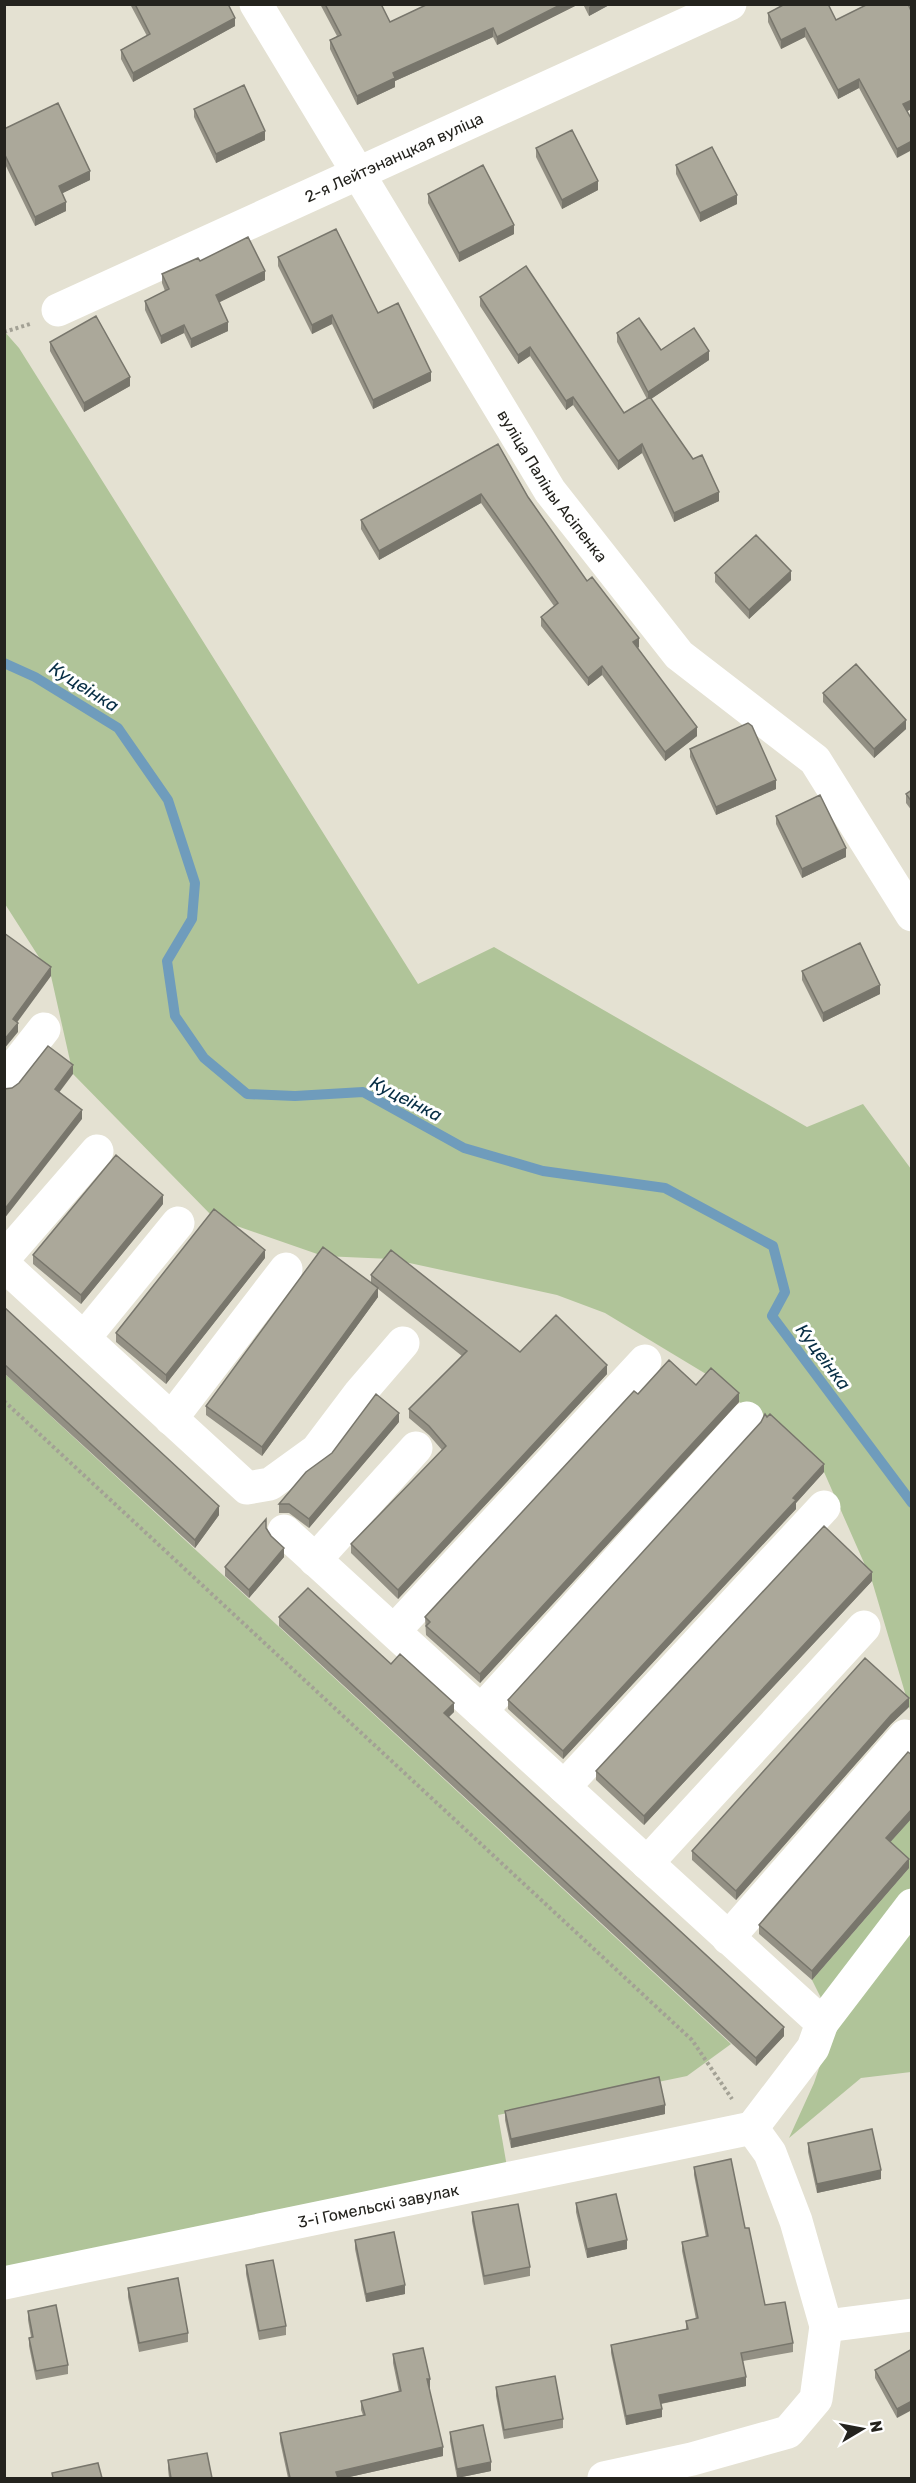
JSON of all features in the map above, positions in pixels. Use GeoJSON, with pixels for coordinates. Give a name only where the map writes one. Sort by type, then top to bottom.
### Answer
{"type":"FeatureCollection","features":[{"type":"Feature","properties":{"kind":"street","name":"вуліца Паліны Асіпенка"},"geometry":{"type":"LineString","coordinates":[[256,4],[550,491],[679,656],[815,760],[912,915]]}},
{"type":"Feature","properties":{"kind":"street","name":"2-я Лейтэнанцкая вуліца"},"geometry":{"type":"LineString","coordinates":[[58,310],[730,4]]}},
{"type":"Feature","properties":{"kind":"street"},"geometry":{"type":"LineString","coordinates":[[4,1080],[44,1029]]}},
{"type":"Feature","properties":{"kind":"street"},"geometry":{"type":"LineString","coordinates":[[4,1258],[97,1151]]}},
{"type":"Feature","properties":{"kind":"street"},"geometry":{"type":"LineString","coordinates":[[84,1338],[178,1223]]}},
{"type":"Feature","properties":{"kind":"street"},"geometry":{"type":"LineString","coordinates":[[4,1265],[247,1488],[270,1484],[318,1450],[360,1393],[404,1343]]}},
{"type":"Feature","properties":{"kind":"street"},"geometry":{"type":"LineString","coordinates":[[171,1419],[286,1269]]}},
{"type":"Feature","properties":{"kind":"street"},"geometry":{"type":"LineString","coordinates":[[394,1631],[645,1362]]}},
{"type":"Feature","properties":{"kind":"street"},"geometry":{"type":"LineString","coordinates":[[481,1711],[747,1418]]}},
{"type":"Feature","properties":{"kind":"street"},"geometry":{"type":"LineString","coordinates":[[315,1560],[416,1448]]}},
{"type":"Feature","properties":{"kind":"street"},"geometry":{"type":"LineString","coordinates":[[564,1787],[824,1508]]}},
{"type":"Feature","properties":{"kind":"street"},"geometry":{"type":"LineString","coordinates":[[284,1531],[822,2023]]}},
{"type":"Feature","properties":{"kind":"street"},"geometry":{"type":"LineString","coordinates":[[646,1863],[864,1627]]}},
{"type":"Feature","properties":{"kind":"street"},"geometry":{"type":"LineString","coordinates":[[728,1938],[905,1736]]}},
{"type":"Feature","properties":{"kind":"street"},"geometry":{"type":"LineString","coordinates":[[604,2478],[694,2469],[788,2432],[816,2399],[826,2326],[796,2221],[770,2153],[752,2128],[813,2048],[822,2023],[912,1905]]}},
{"type":"Feature","properties":{"kind":"street","name":"3-і Гомельскі завулак"},"geometry":{"type":"LineString","coordinates":[[4,2283],[752,2128]]}},
{"type":"Feature","properties":{"kind":"street"},"geometry":{"type":"LineString","coordinates":[[826,2326],[912,2315]]}},
{"type":"Feature","properties":{"kind":"path"},"geometry":{"type":"LineString","coordinates":[[4,1401],[692,2040],[752,2128]]}},
{"type":"Feature","properties":{"kind":"green space"},"geometry":{"type":"Polygon","coordinates":[[[4,331],[19,348],[418,984],[494,947],[807,1127],[863,1104],[911,1169],[911,1713],[872,1581],[824,1472],[770,1423],[738,1401],[711,1377],[605,1313],[557,1295],[391,1259],[323,1256],[214,1218],[73,1074],[51,976],[5,904],[4,331]]]}},
{"type":"Feature","properties":{"kind":"green space"},"geometry":{"type":"Polygon","coordinates":[[[4,1373],[731,2044],[687,2076],[498,2115],[507,2167],[5,2271],[4,1373]]]}},
{"type":"Feature","properties":{"kind":"green space"},"geometry":{"type":"Polygon","coordinates":[[[911,1818],[911,2072],[861,2078],[789,2138],[814,2083],[834,2024],[812,1980],[909,1868],[886,1847],[911,1818]]]}},
{"type":"Feature","properties":{"kind":"building"},"geometry":{"type":"Polygon","coordinates":[[[135,4],[228,4],[235,18],[133,73],[121,50],[150,34],[135,4]]]}},
{"type":"Feature","properties":{"kind":"building"},"geometry":{"type":"Polygon","coordinates":[[[325,4],[381,4],[390,22],[428,4],[562,4],[497,37],[493,28],[393,73],[395,78],[357,96],[330,40],[341,35],[325,4]]]}},
{"type":"Feature","properties":{"kind":"building"},"geometry":{"type":"Polygon","coordinates":[[[785,4],[828,4],[836,20],[868,4],[908,4],[912,13],[912,100],[903,104],[912,120],[912,141],[897,149],[859,79],[838,90],[805,28],[781,40],[768,13],[785,4]]]}},
{"type":"Feature","properties":{"kind":"building"},"geometry":{"type":"Polygon","coordinates":[[[244,85],[265,131],[216,154],[194,109],[244,85]]]}},
{"type":"Feature","properties":{"kind":"building"},"geometry":{"type":"Polygon","coordinates":[[[58,103],[90,171],[59,186],[66,202],[35,217],[4,153],[4,129],[58,103]]]}},
{"type":"Feature","properties":{"kind":"building"},"geometry":{"type":"Polygon","coordinates":[[[572,130],[598,181],[562,200],[536,148],[572,130]]]}},
{"type":"Feature","properties":{"kind":"building"},"geometry":{"type":"Polygon","coordinates":[[[712,147],[737,195],[700,213],[676,165],[712,147]]]}},
{"type":"Feature","properties":{"kind":"building"},"geometry":{"type":"Polygon","coordinates":[[[483,165],[514,225],[459,253],[428,194],[483,165]]]}},
{"type":"Feature","properties":{"kind":"building"},"geometry":{"type":"Polygon","coordinates":[[[336,229],[378,313],[398,303],[431,372],[373,400],[332,315],[312,325],[278,257],[336,229]]]}},
{"type":"Feature","properties":{"kind":"building"},"geometry":{"type":"Polygon","coordinates":[[[248,237],[265,271],[216,295],[228,322],[191,339],[184,325],[161,336],[145,301],[169,289],[162,274],[198,258],[200,261],[248,237]]]}},
{"type":"Feature","properties":{"kind":"building"},"geometry":{"type":"Polygon","coordinates":[[[526,266],[624,413],[650,397],[693,459],[702,455],[719,492],[674,513],[642,444],[618,461],[573,397],[566,401],[530,347],[518,355],[480,297],[526,266]]]}},
{"type":"Feature","properties":{"kind":"building"},"geometry":{"type":"Polygon","coordinates":[[[96,316],[130,377],[84,403],[50,342],[96,316]]]}},
{"type":"Feature","properties":{"kind":"building"},"geometry":{"type":"Polygon","coordinates":[[[639,318],[661,350],[694,328],[709,351],[648,392],[617,333],[639,318]]]}},
{"type":"Feature","properties":{"kind":"building"},"geometry":{"type":"Polygon","coordinates":[[[498,444],[528,497],[587,581],[592,577],[639,638],[633,642],[697,727],[665,752],[602,666],[588,678],[541,617],[558,603],[481,494],[379,551],[361,520],[498,444]]]}},
{"type":"Feature","properties":{"kind":"building"},"geometry":{"type":"Polygon","coordinates":[[[756,535],[791,571],[749,610],[715,573],[756,535]]]}},
{"type":"Feature","properties":{"kind":"building"},"geometry":{"type":"Polygon","coordinates":[[[856,664],[906,720],[874,749],[823,693],[856,664]]]}},
{"type":"Feature","properties":{"kind":"building"},"geometry":{"type":"Polygon","coordinates":[[[748,723],[752,726],[776,780],[716,807],[690,749],[748,723]]]}},
{"type":"Feature","properties":{"kind":"building"},"geometry":{"type":"Polygon","coordinates":[[[912,790],[912,802],[906,794],[912,790]]]}},
{"type":"Feature","properties":{"kind":"building"},"geometry":{"type":"Polygon","coordinates":[[[820,795],[846,848],[802,869],[776,816],[820,795]]]}},
{"type":"Feature","properties":{"kind":"building"},"geometry":{"type":"Polygon","coordinates":[[[4,933],[51,967],[13,1019],[18,1023],[4,1040],[4,933]]]}},
{"type":"Feature","properties":{"kind":"building"},"geometry":{"type":"Polygon","coordinates":[[[860,943],[880,985],[823,1013],[802,971],[860,943]]]}},
{"type":"Feature","properties":{"kind":"building"},"geometry":{"type":"Polygon","coordinates":[[[48,1046],[73,1065],[55,1089],[82,1110],[4,1210],[4,1089],[12,1088],[19,1083],[48,1046]]]}},
{"type":"Feature","properties":{"kind":"building"},"geometry":{"type":"Polygon","coordinates":[[[116,1155],[163,1195],[81,1295],[33,1255],[116,1155]]]}},
{"type":"Feature","properties":{"kind":"building"},"geometry":{"type":"Polygon","coordinates":[[[214,1209],[265,1250],[166,1375],[116,1333],[214,1209]]]}},
{"type":"Feature","properties":{"kind":"building"},"geometry":{"type":"Polygon","coordinates":[[[323,1247],[378,1288],[262,1447],[206,1406],[323,1247]]]}},
{"type":"Feature","properties":{"kind":"building"},"geometry":{"type":"Polygon","coordinates":[[[391,1250],[520,1352],[556,1315],[607,1365],[398,1590],[351,1544],[446,1446],[429,1426],[409,1409],[467,1351],[371,1275],[391,1250]]]}},
{"type":"Feature","properties":{"kind":"building"},"geometry":{"type":"Polygon","coordinates":[[[4,1307],[219,1506],[195,1540],[4,1364],[4,1307]]]}},
{"type":"Feature","properties":{"kind":"building"},"geometry":{"type":"Polygon","coordinates":[[[669,1360],[696,1385],[711,1368],[739,1393],[480,1674],[426,1626],[430,1622],[425,1617],[634,1391],[638,1394],[669,1360]]]}},
{"type":"Feature","properties":{"kind":"building"},"geometry":{"type":"Polygon","coordinates":[[[376,1394],[399,1413],[309,1519],[289,1504],[279,1504],[306,1472],[332,1453],[376,1394]]]}},
{"type":"Feature","properties":{"kind":"building"},"geometry":{"type":"Polygon","coordinates":[[[765,1414],[767,1417],[770,1414],[824,1464],[793,1498],[796,1500],[563,1751],[508,1700],[761,1422],[765,1414]]]}},
{"type":"Feature","properties":{"kind":"building"},"geometry":{"type":"Polygon","coordinates":[[[266,1519],[266,1528],[284,1548],[249,1590],[225,1567],[266,1519]]]}},
{"type":"Feature","properties":{"kind":"building"},"geometry":{"type":"Polygon","coordinates":[[[824,1526],[872,1572],[644,1816],[596,1771],[824,1526]]]}},
{"type":"Feature","properties":{"kind":"building"},"geometry":{"type":"Polygon","coordinates":[[[308,1588],[391,1664],[400,1654],[454,1703],[444,1713],[784,2027],[756,2058],[279,1617],[308,1588]]]}},
{"type":"Feature","properties":{"kind":"building"},"geometry":{"type":"Polygon","coordinates":[[[865,1658],[909,1698],[891,1715],[736,1891],[692,1851],[865,1658]]]}},
{"type":"Feature","properties":{"kind":"building"},"geometry":{"type":"Polygon","coordinates":[[[908,1752],[912,1755],[912,1809],[886,1838],[909,1859],[812,1971],[759,1925],[908,1752]]]}},
{"type":"Feature","properties":{"kind":"building"},"geometry":{"type":"Polygon","coordinates":[[[659,2077],[665,2105],[511,2139],[505,2111],[659,2077]]]}},
{"type":"Feature","properties":{"kind":"building"},"geometry":{"type":"Polygon","coordinates":[[[872,2129],[881,2170],[817,2184],[808,2143],[872,2129]]]}},
{"type":"Feature","properties":{"kind":"building"},"geometry":{"type":"Polygon","coordinates":[[[731,2159],[745,2228],[749,2228],[765,2305],[785,2302],[793,2343],[741,2353],[746,2377],[659,2395],[662,2409],[626,2416],[611,2345],[688,2329],[686,2321],[698,2318],[682,2242],[708,2236],[694,2167],[731,2159]]]}},
{"type":"Feature","properties":{"kind":"building"},"geometry":{"type":"Polygon","coordinates":[[[616,2194],[627,2240],[587,2249],[576,2203],[616,2194]]]}},
{"type":"Feature","properties":{"kind":"building"},"geometry":{"type":"Polygon","coordinates":[[[518,2204],[530,2267],[484,2276],[472,2212],[518,2204]]]}},
{"type":"Feature","properties":{"kind":"building"},"geometry":{"type":"Polygon","coordinates":[[[394,2232],[405,2285],[366,2294],[355,2240],[394,2232]]]}},
{"type":"Feature","properties":{"kind":"building"},"geometry":{"type":"Polygon","coordinates":[[[273,2260],[286,2326],[259,2331],[246,2265],[273,2260]]]}},
{"type":"Feature","properties":{"kind":"building"},"geometry":{"type":"Polygon","coordinates":[[[178,2278],[188,2333],[139,2343],[128,2288],[178,2278]]]}},
{"type":"Feature","properties":{"kind":"building"},"geometry":{"type":"Polygon","coordinates":[[[56,2305],[68,2365],[36,2371],[29,2338],[33,2337],[28,2311],[56,2305]]]}},
{"type":"Feature","properties":{"kind":"building"},"geometry":{"type":"Polygon","coordinates":[[[423,2348],[430,2379],[427,2379],[443,2447],[336,2472],[338,2478],[290,2478],[280,2433],[365,2415],[361,2401],[401,2391],[393,2354],[423,2348]]]}},
{"type":"Feature","properties":{"kind":"building"},"geometry":{"type":"Polygon","coordinates":[[[912,2349],[912,2401],[897,2409],[875,2370],[912,2349]]]}},
{"type":"Feature","properties":{"kind":"building"},"geometry":{"type":"Polygon","coordinates":[[[555,2376],[563,2419],[504,2430],[496,2387],[555,2376]]]}},
{"type":"Feature","properties":{"kind":"building"},"geometry":{"type":"Polygon","coordinates":[[[483,2425],[491,2462],[457,2469],[450,2432],[483,2425]]]}},
{"type":"Feature","properties":{"kind":"building"},"geometry":{"type":"Polygon","coordinates":[[[207,2453],[212,2478],[171,2478],[168,2460],[207,2453]]]}},
{"type":"Feature","properties":{"kind":"building"},"geometry":{"type":"Polygon","coordinates":[[[98,2463],[102,2478],[53,2478],[52,2473],[98,2463]]]}},
{"type":"Feature","properties":{"kind":"waterway","name":"Куцеінка"},"geometry":{"type":"LineString","coordinates":[[4,663],[35,677],[118,728],[168,800],[195,883],[192,919],[167,961],[175,1016],[204,1058],[247,1094],[295,1096],[363,1092],[464,1148],[543,1171],[665,1188],[773,1246],[785,1292],[772,1316],[912,1503]]}}]}
